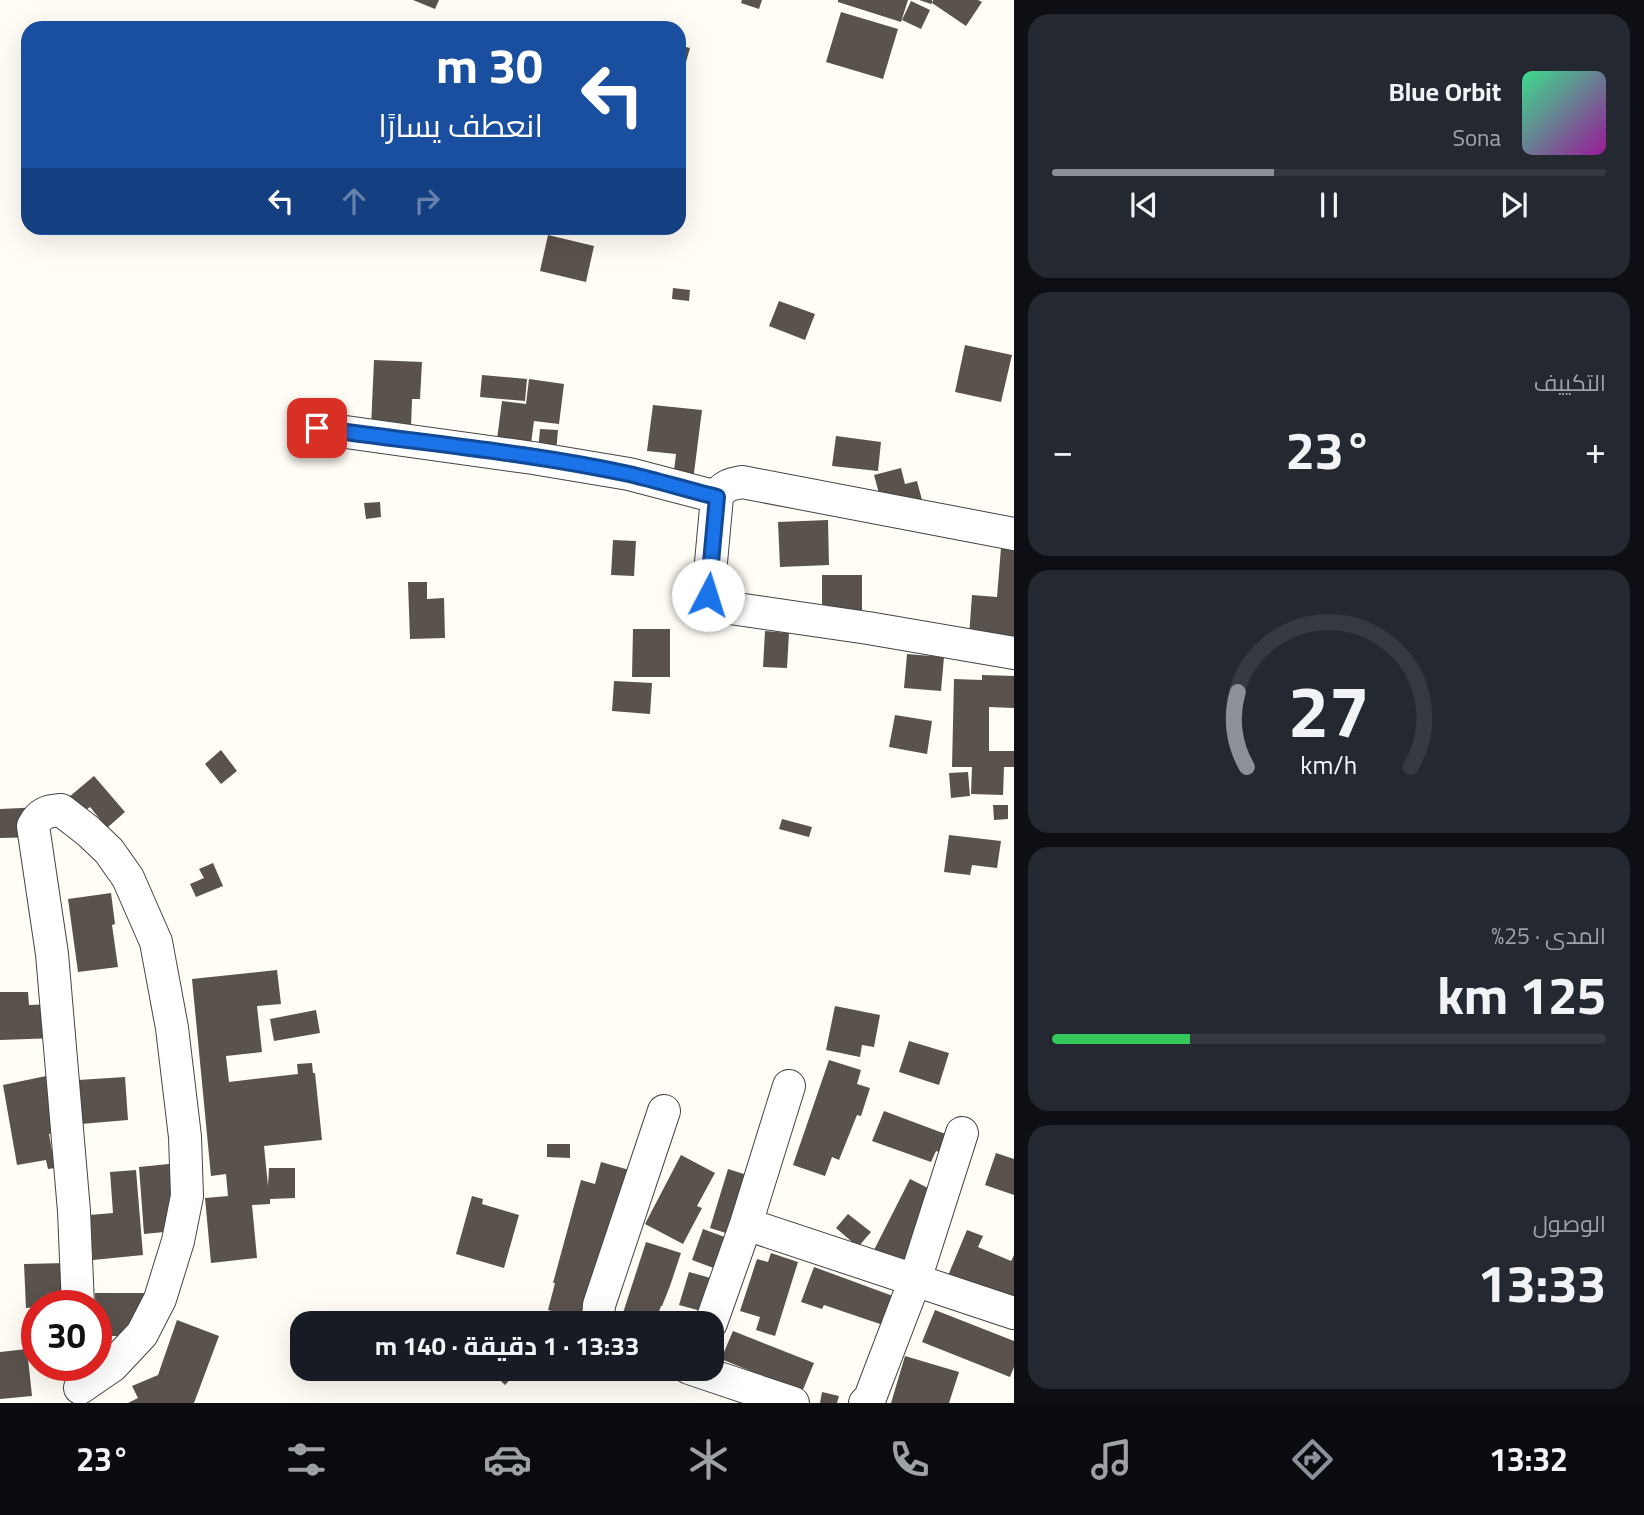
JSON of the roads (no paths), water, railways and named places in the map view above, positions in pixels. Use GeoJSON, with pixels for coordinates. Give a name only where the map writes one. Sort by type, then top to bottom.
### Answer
{"type":"FeatureCollection","features":[{"type":"Feature","properties":{"kind":"street"},"geometry":{"type":"LineString","coordinates":[[317,428],[629,474],[717,497]]}},
{"type":"Feature","properties":{"kind":"street"},"geometry":{"type":"LineString","coordinates":[[1014,534],[742,482],[728,485],[717,497],[708,595],[716,606],[1014,653]]}},
{"type":"Feature","properties":{"kind":"street"},"geometry":{"type":"LineString","coordinates":[[77,1290],[74,1212],[52,954],[33,826],[43,813],[61,810],[109,851],[128,878],[156,942],[172,1028],[185,1137],[187,1196],[178,1241],[160,1299],[142,1334],[112,1366]]}},
{"type":"Feature","properties":{"kind":"street"},"geometry":{"type":"LineString","coordinates":[[715,1311],[746,1224],[789,1086]]}},
{"type":"Feature","properties":{"kind":"street"},"geometry":{"type":"LineString","coordinates":[[599,1311],[664,1111]]}},
{"type":"Feature","properties":{"kind":"street"},"geometry":{"type":"LineString","coordinates":[[865,1403],[870,1398],[915,1280],[962,1133]]}},
{"type":"Feature","properties":{"kind":"street"},"geometry":{"type":"LineString","coordinates":[[746,1224],[1014,1313]]}},
{"type":"Feature","properties":{"kind":"street"},"geometry":{"type":"LineString","coordinates":[[724,1380],[793,1403]]}}]}
